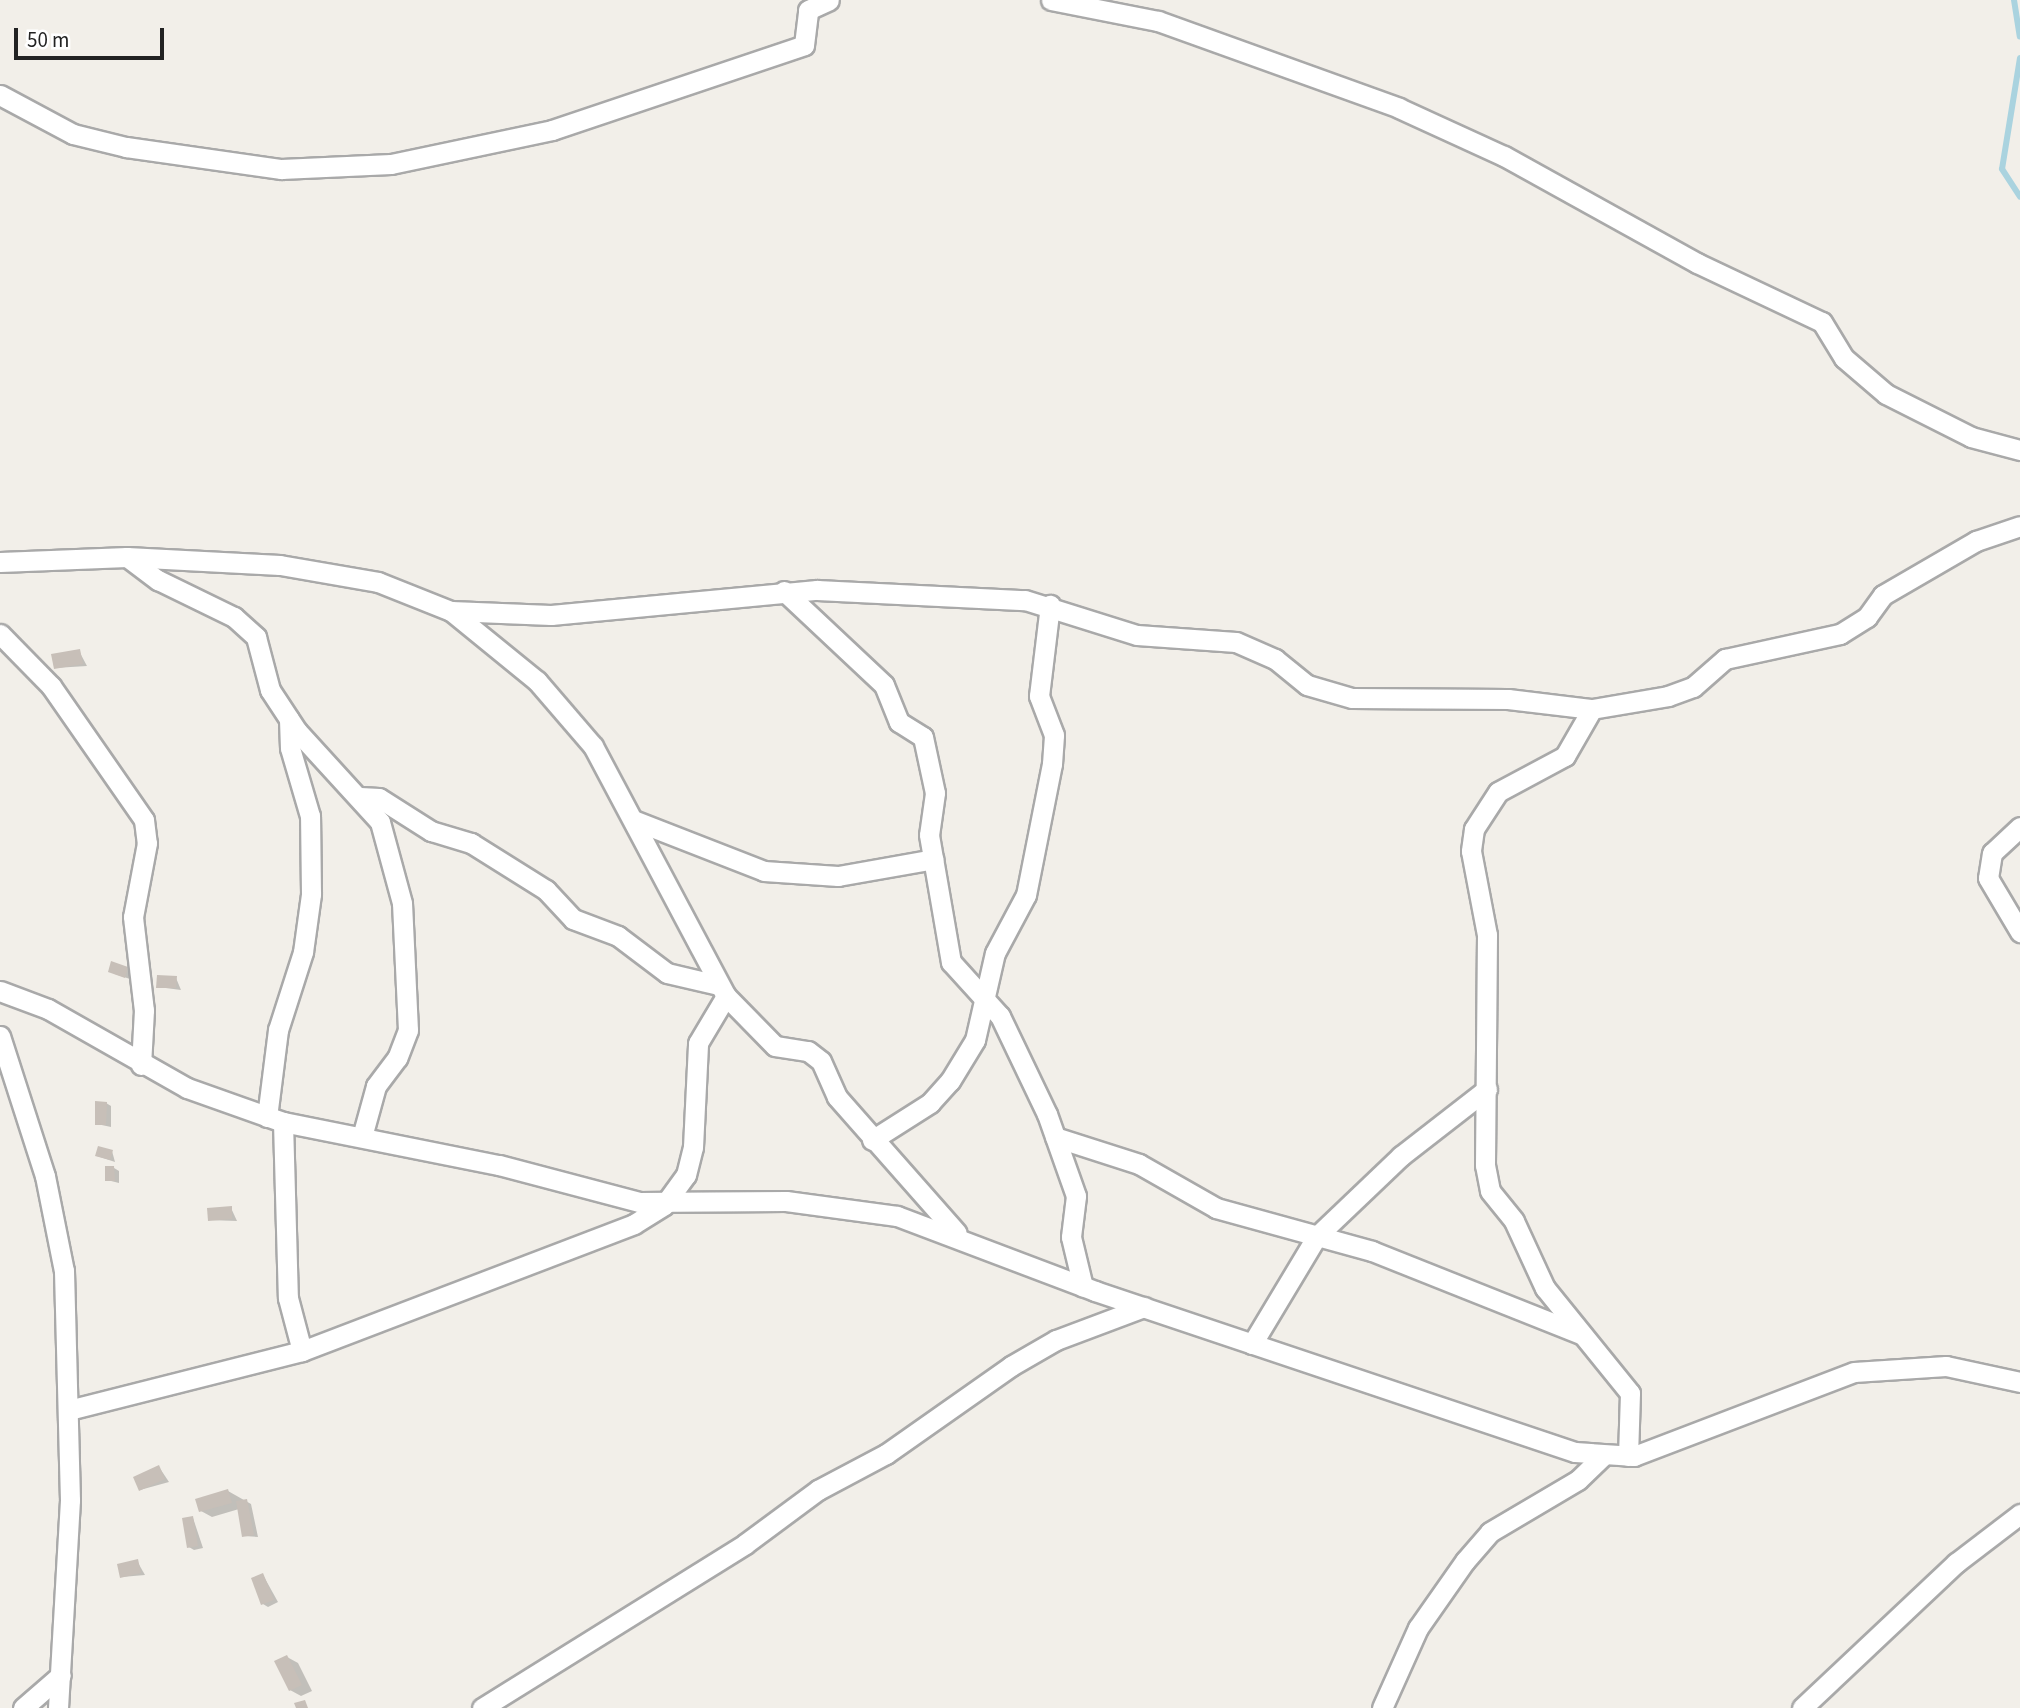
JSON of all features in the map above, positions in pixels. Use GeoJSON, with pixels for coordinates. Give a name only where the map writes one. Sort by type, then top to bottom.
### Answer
{"type":"FeatureCollection","features":[{"type":"Feature","properties":{"kind":"street"},"geometry":{"type":"LineString","coordinates":[[0,95],[73,134],[126,147],[281,169],[391,164],[596,118],[804,45],[808,10],[829,0]]}},
{"type":"Feature","properties":{"kind":"street"},"geometry":{"type":"LineString","coordinates":[[1051,0],[1158,21],[1399,108],[1492,151],[1696,263],[1822,322],[1844,358],[1886,394],[1930,411],[1971,437],[2020,450]]}},
{"type":"Feature","properties":{"kind":"street"},"geometry":{"type":"LineString","coordinates":[[0,562],[127,557],[336,573],[452,611],[551,615],[784,591],[1050,605],[1137,635],[1236,642],[1275,659],[1307,685],[1352,698],[1508,699],[1592,709],[1668,696],[1693,687],[1725,659],[1840,634],[1867,617],[1883,595],[1976,541],[2020,526]]}},
{"type":"Feature","properties":{"kind":"street"},"geometry":{"type":"LineString","coordinates":[[127,557],[158,580],[234,617],[256,638],[270,690],[289,719],[323,764],[360,797],[380,822],[393,855],[409,999],[404,1042],[376,1086],[362,1137]]}},
{"type":"Feature","properties":{"kind":"street"},"geometry":{"type":"LineString","coordinates":[[784,591],[884,685],[899,722],[923,737],[935,793],[929,824],[951,962],[984,996],[1022,1057],[1055,1137],[1076,1196],[1071,1237],[1083,1287]]}},
{"type":"Feature","properties":{"kind":"street"},"geometry":{"type":"LineString","coordinates":[[872,1140],[930,1103],[950,1081],[975,1040],[995,953],[1026,895],[1052,764],[1052,723],[1040,696],[1050,605]]}},
{"type":"Feature","properties":{"kind":"street"},"geometry":{"type":"LineString","coordinates":[[452,611],[569,715],[636,821],[722,990],[775,1046],[808,1051],[821,1060],[837,1097],[958,1235]]}},
{"type":"Feature","properties":{"kind":"street"},"geometry":{"type":"LineString","coordinates":[[0,634],[51,686],[144,820],[147,843],[133,917],[144,1010],[141,1065]]}},
{"type":"Feature","properties":{"kind":"street"},"geometry":{"type":"LineString","coordinates":[[1592,709],[1565,756],[1498,792],[1474,829],[1471,851],[1487,935],[1490,1191],[1514,1221],[1545,1288],[1630,1393],[1628,1457]]}},
{"type":"Feature","properties":{"kind":"street"},"geometry":{"type":"LineString","coordinates":[[289,719],[290,748],[310,816],[311,894],[303,951],[278,1030],[275,1120],[288,1298],[302,1351]]}},
{"type":"Feature","properties":{"kind":"street"},"geometry":{"type":"LineString","coordinates":[[360,797],[379,798],[431,831],[471,843],[546,890],[573,919],[618,936],[667,974],[722,990]]}},
{"type":"Feature","properties":{"kind":"street"},"geometry":{"type":"LineString","coordinates":[[636,821],[764,872],[838,876],[934,859]]}},
{"type":"Feature","properties":{"kind":"street"},"geometry":{"type":"LineString","coordinates":[[2020,827],[1992,853],[1988,878],[2020,932]]}},
{"type":"Feature","properties":{"kind":"street"},"geometry":{"type":"LineString","coordinates":[[69,1410],[302,1351],[616,1234],[664,1205],[686,1175],[694,1147],[698,1043],[722,990]]}},
{"type":"Feature","properties":{"kind":"street"},"geometry":{"type":"LineString","coordinates":[[0,991],[48,1009],[141,1065],[275,1120],[664,1205],[786,1201],[897,1216],[958,1235],[1083,1287],[1603,1456],[1628,1457],[1854,1372],[1946,1366],[2020,1382]]}},
{"type":"Feature","properties":{"kind":"street"},"geometry":{"type":"LineString","coordinates":[[0,1036],[58,1227],[69,1410],[58,1708]]}},
{"type":"Feature","properties":{"kind":"street"},"geometry":{"type":"LineString","coordinates":[[1252,1344],[1317,1236],[1401,1156],[1487,1089]]}},
{"type":"Feature","properties":{"kind":"street"},"geometry":{"type":"LineString","coordinates":[[1055,1137],[1139,1164],[1216,1208],[1317,1236],[1583,1334]]}},
{"type":"Feature","properties":{"kind":"street"},"geometry":{"type":"LineString","coordinates":[[482,1708],[745,1544],[818,1490],[907,1440],[1012,1366],[1056,1340],[1144,1307]]}},
{"type":"Feature","properties":{"kind":"street"},"geometry":{"type":"LineString","coordinates":[[1382,1708],[1418,1628],[1465,1561],[1490,1532],[1578,1480],[1603,1456]]}},
{"type":"Feature","properties":{"kind":"street"},"geometry":{"type":"LineString","coordinates":[[1802,1708],[1956,1563],[2020,1514]]}},
{"type":"Feature","properties":{"kind":"street"},"geometry":{"type":"LineString","coordinates":[[23,1708],[61,1675]]}},
{"type":"Feature","properties":{"kind":"building"},"geometry":{"type":"Polygon","coordinates":[[[80,649],[83,664],[54,669],[51,654],[80,649]]]}},
{"type":"Feature","properties":{"kind":"building"},"geometry":{"type":"Polygon","coordinates":[[[111,961],[128,967],[125,978],[108,972],[111,961]]]}},
{"type":"Feature","properties":{"kind":"building"},"geometry":{"type":"Polygon","coordinates":[[[157,975],[177,976],[176,988],[156,988],[157,975]]]}},
{"type":"Feature","properties":{"kind":"building"},"geometry":{"type":"Polygon","coordinates":[[[95,1101],[107,1102],[106,1125],[95,1125],[95,1101]]]}},
{"type":"Feature","properties":{"kind":"building"},"geometry":{"type":"Polygon","coordinates":[[[98,1146],[113,1150],[110,1160],[95,1156],[98,1146]]]}},
{"type":"Feature","properties":{"kind":"building"},"geometry":{"type":"Polygon","coordinates":[[[105,1166],[114,1166],[115,1181],[105,1181],[105,1166]]]}},
{"type":"Feature","properties":{"kind":"building"},"geometry":{"type":"Polygon","coordinates":[[[232,1206],[232,1219],[208,1221],[207,1208],[232,1206]]]}},
{"type":"Feature","properties":{"kind":"building"},"geometry":{"type":"Polygon","coordinates":[[[159,1465],[165,1479],[139,1491],[133,1477],[159,1465]]]}},
{"type":"Feature","properties":{"kind":"building"},"geometry":{"type":"Polygon","coordinates":[[[228,1489],[232,1503],[199,1512],[195,1499],[228,1489]]]}},
{"type":"Feature","properties":{"kind":"building"},"geometry":{"type":"Polygon","coordinates":[[[247,1499],[254,1535],[242,1537],[236,1501],[247,1499]]]}},
{"type":"Feature","properties":{"kind":"building"},"geometry":{"type":"Polygon","coordinates":[[[193,1516],[198,1546],[187,1548],[182,1518],[193,1516]]]}},
{"type":"Feature","properties":{"kind":"building"},"geometry":{"type":"Polygon","coordinates":[[[138,1559],[141,1573],[120,1578],[117,1564],[138,1559]]]}},
{"type":"Feature","properties":{"kind":"building"},"geometry":{"type":"Polygon","coordinates":[[[263,1573],[274,1600],[261,1605],[251,1578],[263,1573]]]}},
{"type":"Feature","properties":{"kind":"building"},"geometry":{"type":"Polygon","coordinates":[[[287,1655],[302,1685],[289,1691],[274,1661],[287,1655]]]}},
{"type":"Feature","properties":{"kind":"building"},"geometry":{"type":"Polygon","coordinates":[[[305,1700],[308,1708],[296,1708],[294,1703],[305,1700]]]}},
{"type":"Feature","properties":{"kind":"waterway"},"geometry":{"type":"LineString","coordinates":[[2014,0],[2020,37]]}},
{"type":"Feature","properties":{"kind":"waterway"},"geometry":{"type":"LineString","coordinates":[[2020,58],[2002,169],[2020,197]]}}]}
